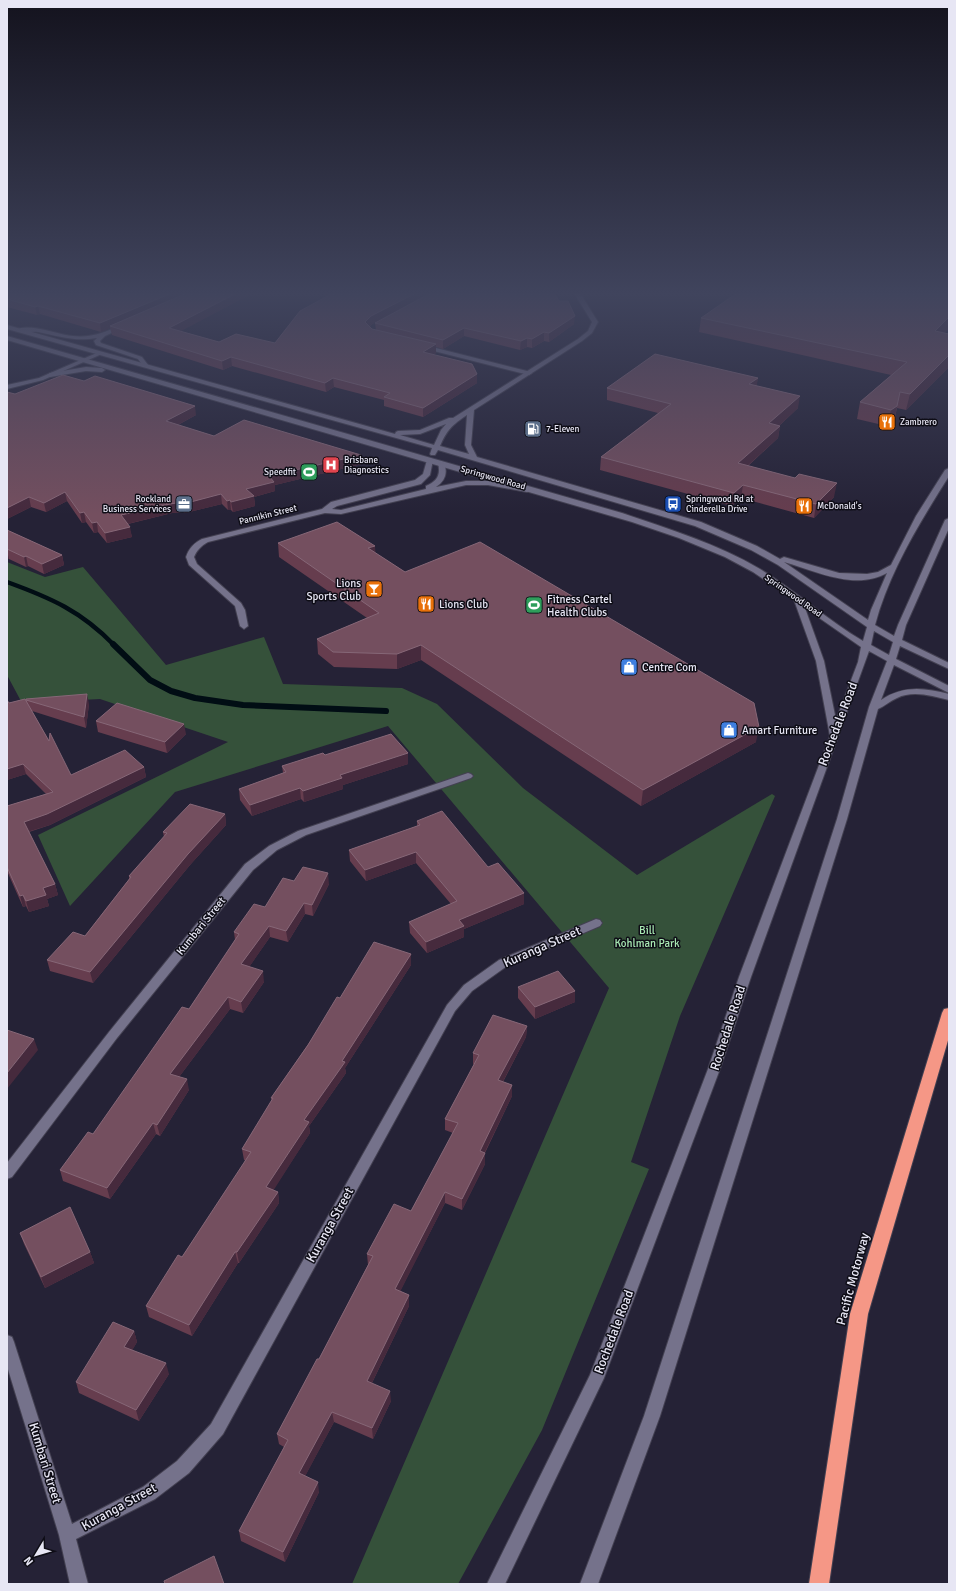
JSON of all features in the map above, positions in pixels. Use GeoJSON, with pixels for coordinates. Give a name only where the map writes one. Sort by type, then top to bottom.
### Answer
{"type":"FeatureCollection","features":[{"type":"Feature","properties":{"kind":"highway","name":"Pacific Motorway"},"geometry":{"type":"LineString","coordinates":[[819,1584],[859,1314],[949,1013]]}},
{"type":"Feature","properties":{"kind":"main road"},"geometry":{"type":"LineString","coordinates":[[50,375],[59,367]]}},
{"type":"Feature","properties":{"kind":"main road","name":"Springwood Road"},"geometry":{"type":"LineString","coordinates":[[107,367],[619,515],[674,533],[707,547],[766,576],[843,632],[866,646],[949,690]]}},
{"type":"Feature","properties":{"kind":"main road","name":"Springwood Road"},"geometry":{"type":"LineString","coordinates":[[153,367],[474,458],[698,524],[766,554],[795,571],[871,626],[897,641],[949,666]]}},
{"type":"Feature","properties":{"kind":"main road"},"geometry":{"type":"LineString","coordinates":[[506,367],[529,373]]}},
{"type":"Feature","properties":{"kind":"main road"},"geometry":{"type":"LineString","coordinates":[[380,432],[419,433],[434,428],[471,409],[538,367]]}},
{"type":"Feature","properties":{"kind":"main road"},"geometry":{"type":"LineString","coordinates":[[7,387],[74,370],[93,369],[137,376]]}},
{"type":"Feature","properties":{"kind":"main road"},"geometry":{"type":"LineString","coordinates":[[471,409],[468,445],[474,458]]}},
{"type":"Feature","properties":{"kind":"main road","name":"Pannikin Street"},"geometry":{"type":"LineString","coordinates":[[244,626],[241,610],[238,605],[193,565],[190,557],[194,549],[203,542],[213,538],[325,511],[334,504],[418,482],[426,475],[430,460],[442,435],[450,424],[471,409]]}},
{"type":"Feature","properties":{"kind":"main road"},"geometry":{"type":"LineString","coordinates":[[422,492],[440,480],[443,474],[436,448]]}},
{"type":"Feature","properties":{"kind":"main road","name":"Rochedale Road"},"geometry":{"type":"LineString","coordinates":[[496,1584],[596,1378],[681,1159],[714,1069],[744,977],[862,662],[875,610],[894,566],[920,516],[949,470]]}},
{"type":"Feature","properties":{"kind":"main road"},"geometry":{"type":"LineString","coordinates":[[325,511],[341,512],[422,492],[476,483],[539,492]]}},
{"type":"Feature","properties":{"kind":"main road"},"geometry":{"type":"LineString","coordinates":[[589,1584],[652,1416],[842,819],[874,707],[892,660],[905,617],[949,520]]}},
{"type":"Feature","properties":{"kind":"main road"},"geometry":{"type":"LineString","coordinates":[[766,554],[820,572],[844,576],[858,577],[879,574],[886,572],[894,566]]}},
{"type":"Feature","properties":{"kind":"main road"},"geometry":{"type":"LineString","coordinates":[[797,598],[820,661],[834,736]]}},
{"type":"Feature","properties":{"kind":"main road"},"geometry":{"type":"LineString","coordinates":[[874,707],[881,705],[892,697],[907,691],[924,691],[949,697]]}},
{"type":"Feature","properties":{"kind":"main road","name":"Kumbari Street"},"geometry":{"type":"LineString","coordinates":[[7,1174],[113,1034],[249,867],[273,848],[302,833],[468,776]]}},
{"type":"Feature","properties":{"kind":"main road","name":"Kuranga Street"},"geometry":{"type":"LineString","coordinates":[[67,1535],[149,1493],[183,1467],[217,1429],[451,1008],[468,988],[503,963],[596,923]]}},
{"type":"Feature","properties":{"kind":"main road","name":"Kumbari Street"},"geometry":{"type":"LineString","coordinates":[[7,1342],[67,1535],[79,1584]]}},
{"type":"Feature","properties":{"kind":"green space","name":"Bill Kohlman Park"},"geometry":{"type":"Polygon","coordinates":[[[7,562],[45,577],[83,567],[166,665],[264,637],[283,684],[402,688],[437,704],[523,788],[637,875],[772,794],[775,796],[680,1016],[631,1162],[649,1169],[542,1430],[458,1584],[352,1584],[609,988],[388,726],[175,792],[70,906],[38,835],[228,742],[100,699],[22,703],[7,675],[7,562]]]}},
{"type":"Feature","properties":{"kind":"building"},"geometry":{"type":"Polygon","coordinates":[[[268,367],[474,367],[477,374],[423,408],[384,397],[390,393],[333,378],[325,383],[268,367]]]}},
{"type":"Feature","properties":{"kind":"building"},"geometry":{"type":"Polygon","coordinates":[[[636,367],[712,367],[758,378],[749,384],[800,396],[769,423],[780,426],[738,463],[795,478],[799,474],[837,483],[816,504],[743,485],[734,493],[601,457],[671,404],[607,388],[636,367]]]}},
{"type":"Feature","properties":{"kind":"building"},"geometry":{"type":"Polygon","coordinates":[[[901,367],[937,367],[910,394],[900,392],[897,406],[891,410],[860,402],[901,367]]]}},
{"type":"Feature","properties":{"kind":"building"},"geometry":{"type":"Polygon","coordinates":[[[63,375],[84,381],[95,376],[195,406],[166,421],[214,436],[244,420],[361,455],[269,476],[274,482],[246,489],[254,496],[231,502],[230,500],[227,501],[221,494],[183,504],[182,502],[170,504],[121,515],[130,527],[105,533],[97,522],[92,523],[84,512],[80,513],[65,492],[44,503],[29,497],[7,508],[7,392],[15,394],[63,375]]]}},
{"type":"Feature","properties":{"kind":"building"},"geometry":{"type":"Polygon","coordinates":[[[337,522],[375,546],[368,548],[405,572],[480,542],[754,703],[759,727],[643,790],[421,645],[397,654],[333,652],[317,639],[379,613],[278,543],[337,522]]]}},
{"type":"Feature","properties":{"kind":"building"},"geometry":{"type":"Polygon","coordinates":[[[7,530],[62,555],[42,564],[26,556],[24,557],[7,549],[7,530]]]}},
{"type":"Feature","properties":{"kind":"building"},"geometry":{"type":"Polygon","coordinates":[[[87,694],[84,717],[26,700],[26,699],[87,694]]]}},
{"type":"Feature","properties":{"kind":"building"},"geometry":{"type":"Polygon","coordinates":[[[25,699],[49,741],[50,733],[71,775],[125,750],[144,767],[47,814],[24,822],[55,884],[43,888],[46,895],[26,901],[23,895],[20,896],[7,867],[7,806],[53,792],[23,764],[7,769],[7,700],[9,703],[25,699]]]}},
{"type":"Feature","properties":{"kind":"building"},"geometry":{"type":"Polygon","coordinates":[[[117,703],[184,724],[165,742],[96,721],[117,703]]]}},
{"type":"Feature","properties":{"kind":"building"},"geometry":{"type":"Polygon","coordinates":[[[391,734],[408,753],[340,775],[342,778],[303,791],[300,788],[250,805],[239,789],[286,772],[282,766],[323,753],[325,755],[391,734]]]}},
{"type":"Feature","properties":{"kind":"building"},"geometry":{"type":"Polygon","coordinates":[[[190,804],[225,814],[188,854],[90,972],[47,960],[73,932],[85,936],[131,877],[129,876],[167,833],[163,832],[190,804]]]}},
{"type":"Feature","properties":{"kind":"building"},"geometry":{"type":"Polygon","coordinates":[[[442,811],[488,867],[498,863],[524,893],[459,920],[464,926],[426,942],[409,922],[457,901],[416,852],[365,870],[349,850],[420,825],[417,821],[442,811]]]}},
{"type":"Feature","properties":{"kind":"building"},"geometry":{"type":"Polygon","coordinates":[[[303,867],[328,873],[312,905],[304,903],[286,931],[269,926],[241,964],[263,971],[241,1002],[228,997],[170,1074],[187,1079],[157,1125],[153,1123],[107,1188],[60,1170],[88,1132],[93,1134],[182,1007],[189,1009],[239,934],[234,932],[254,904],[265,907],[283,878],[294,881],[303,867]]]}},
{"type":"Feature","properties":{"kind":"building"},"geometry":{"type":"Polygon","coordinates":[[[374,942],[411,954],[342,1061],[345,1062],[304,1120],[309,1122],[266,1187],[278,1192],[237,1252],[235,1252],[189,1325],[146,1306],[178,1255],[182,1257],[251,1152],[242,1149],[273,1098],[271,1098],[308,1045],[337,997],[340,998],[374,942]]]}},
{"type":"Feature","properties":{"kind":"building"},"geometry":{"type":"Polygon","coordinates":[[[558,971],[575,991],[535,1007],[518,987],[558,971]]]}},
{"type":"Feature","properties":{"kind":"building"},"geometry":{"type":"Polygon","coordinates":[[[493,1015],[527,1026],[498,1080],[512,1085],[480,1151],[485,1153],[462,1199],[445,1192],[395,1289],[409,1295],[367,1381],[390,1391],[372,1428],[332,1412],[299,1473],[318,1482],[283,1552],[239,1531],[288,1440],[277,1434],[317,1359],[319,1359],[373,1256],[367,1254],[394,1204],[411,1211],[458,1123],[445,1119],[479,1055],[473,1053],[493,1015]]]}},
{"type":"Feature","properties":{"kind":"building"},"geometry":{"type":"Polygon","coordinates":[[[7,1030],[34,1039],[7,1073],[7,1030]]]}},
{"type":"Feature","properties":{"kind":"building"},"geometry":{"type":"Polygon","coordinates":[[[70,1207],[90,1252],[41,1277],[20,1233],[70,1207]]]}},
{"type":"Feature","properties":{"kind":"building"},"geometry":{"type":"Polygon","coordinates":[[[113,1322],[134,1331],[124,1347],[166,1363],[136,1410],[76,1382],[113,1322]]]}},
{"type":"Feature","properties":{"kind":"building"},"geometry":{"type":"Polygon","coordinates":[[[214,1556],[224,1584],[165,1584],[164,1581],[214,1556]]]}},
{"type":"Feature","properties":{"kind":"waterway"},"geometry":{"type":"LineString","coordinates":[[7,582],[38,594],[77,614],[90,623],[113,644]]}},
{"type":"Feature","properties":{"kind":"waterway"},"geometry":{"type":"LineString","coordinates":[[113,644],[150,680],[171,691],[195,698],[243,705],[386,711]]}},
{"type":"Feature","properties":{"kind":"place","name":"Zambrero"},"geometry":{"type":"Point","coordinates":[887,422]}},
{"type":"Feature","properties":{"kind":"place","name":"7-Eleven"},"geometry":{"type":"Point","coordinates":[533,429]}},
{"type":"Feature","properties":{"kind":"place","name":"Brisbane Diagnostics"},"geometry":{"type":"Point","coordinates":[331,465]}},
{"type":"Feature","properties":{"kind":"place","name":"Speedfit"},"geometry":{"type":"Point","coordinates":[309,472]}},
{"type":"Feature","properties":{"kind":"place","name":"Rockland Business Services"},"geometry":{"type":"Point","coordinates":[184,504]}},
{"type":"Feature","properties":{"kind":"place","name":"Springwood Rd at Cinderella Drive"},"geometry":{"type":"Point","coordinates":[673,504]}},
{"type":"Feature","properties":{"kind":"place","name":"McDonald's"},"geometry":{"type":"Point","coordinates":[804,506]}},
{"type":"Feature","properties":{"kind":"place","name":"Lions Sports Club"},"geometry":{"type":"Point","coordinates":[374,589]}},
{"type":"Feature","properties":{"kind":"place","name":"Lions Club"},"geometry":{"type":"Point","coordinates":[426,604]}},
{"type":"Feature","properties":{"kind":"place","name":"Fitness Cartel Health Clubs"},"geometry":{"type":"Point","coordinates":[534,605]}},
{"type":"Feature","properties":{"kind":"place","name":"Centre Com"},"geometry":{"type":"Point","coordinates":[629,667]}},
{"type":"Feature","properties":{"kind":"place","name":"Amart Furniture"},"geometry":{"type":"Point","coordinates":[729,730]}}]}
